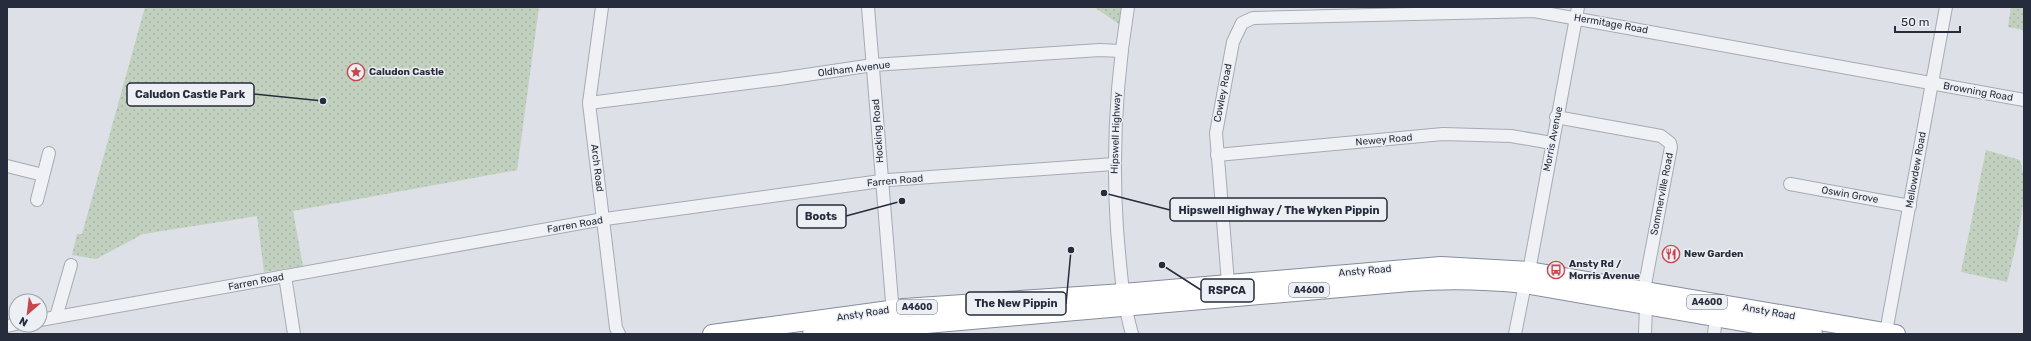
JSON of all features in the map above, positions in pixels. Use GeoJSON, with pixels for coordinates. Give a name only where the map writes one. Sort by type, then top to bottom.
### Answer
{"type":"FeatureCollection","features":[{"type":"Feature","properties":{"kind":"highway","name":"Ansty Road"},"geometry":{"type":"LineString","coordinates":[[1124,300],[1228,283],[1441,266],[1527,278],[1645,298],[1891,333]]}},
{"type":"Feature","properties":{"kind":"highway","name":"Ansty Road"},"geometry":{"type":"LineString","coordinates":[[712,334],[892,313],[1413,282],[1527,278]]}},
{"type":"Feature","properties":{"kind":"highway","name":"Ansty Road"},"geometry":{"type":"LineString","coordinates":[[1645,298],[1715,326],[1813,334]]}},
{"type":"Feature","properties":{"kind":"highway","name":"Ansty Road"},"geometry":{"type":"LineString","coordinates":[[812,334],[892,313]]}},
{"type":"Feature","properties":{"kind":"street","name":"Arch Road"},"geometry":{"type":"LineString","coordinates":[[602,7],[590,103],[616,332]]}},
{"type":"Feature","properties":{"kind":"street","name":"Hocking Road"},"geometry":{"type":"LineString","coordinates":[[868,7],[892,313]]}},
{"type":"Feature","properties":{"kind":"street","name":"Hipswell Highway"},"geometry":{"type":"LineString","coordinates":[[1128,7],[1121,51],[1114,164],[1124,300],[1132,334]]}},
{"type":"Feature","properties":{"kind":"street","name":"Mellowdew Road"},"geometry":{"type":"LineString","coordinates":[[1891,333],[1910,206],[1946,7]]}},
{"type":"Feature","properties":{"kind":"street","name":"Hermitage Road"},"geometry":{"type":"LineString","coordinates":[[1241,25],[1242,23],[1253,18],[1508,11],[1577,12],[1932,84]]}},
{"type":"Feature","properties":{"kind":"street","name":"Morris Avenue"},"geometry":{"type":"LineString","coordinates":[[1515,334],[1577,12]]}},
{"type":"Feature","properties":{"kind":"street","name":"Cowley Road"},"geometry":{"type":"LineString","coordinates":[[1228,283],[1217,155],[1216,123],[1233,42],[1241,25]]}},
{"type":"Feature","properties":{"kind":"street","name":"Oldham Avenue"},"geometry":{"type":"LineString","coordinates":[[590,103],[779,79],[873,65],[1100,50],[1121,51]]}},
{"type":"Feature","properties":{"kind":"street","name":"Browning Road"},"geometry":{"type":"LineString","coordinates":[[1932,84],[2024,100]]}},
{"type":"Feature","properties":{"kind":"street","name":"Sommerville Road"},"geometry":{"type":"LineString","coordinates":[[1556,117],[1662,136],[1670,143],[1671,147],[1645,298]]}},
{"type":"Feature","properties":{"kind":"street","name":"Newey Road"},"geometry":{"type":"LineString","coordinates":[[1217,155],[1443,134],[1511,136],[1552,143]]}},
{"type":"Feature","properties":{"kind":"street"},"geometry":{"type":"LineString","coordinates":[[37,200],[49,153]]}},
{"type":"Feature","properties":{"kind":"street","name":"Farren Road"},"geometry":{"type":"LineString","coordinates":[[48,318],[604,220],[882,181],[1114,164]]}},
{"type":"Feature","properties":{"kind":"street"},"geometry":{"type":"LineString","coordinates":[[7,166],[43,175]]}},
{"type":"Feature","properties":{"kind":"street","name":"Oswin Grove"},"geometry":{"type":"LineString","coordinates":[[1790,184],[1910,206]]}},
{"type":"Feature","properties":{"kind":"street"},"geometry":{"type":"LineString","coordinates":[[56,317],[71,265]]}},
{"type":"Feature","properties":{"kind":"street"},"geometry":{"type":"LineString","coordinates":[[285,276],[294,334]]}},
{"type":"Feature","properties":{"kind":"street"},"geometry":{"type":"LineString","coordinates":[[1645,298],[1645,334]]}},
{"type":"Feature","properties":{"kind":"green space"},"geometry":{"type":"Polygon","coordinates":[[[145,7],[539,7],[517,170],[293,211],[303,266],[264,272],[257,216],[143,234],[96,259],[72,255],[77,234],[82,234],[145,7]]]}},
{"type":"Feature","properties":{"kind":"green space"},"geometry":{"type":"Polygon","coordinates":[[[1094,7],[1122,7],[1119,24],[1094,7]]]}},
{"type":"Feature","properties":{"kind":"green space"},"geometry":{"type":"Polygon","coordinates":[[[2011,7],[2024,7],[2024,30],[2008,27],[2011,7]]]}},
{"type":"Feature","properties":{"kind":"green space"},"geometry":{"type":"Polygon","coordinates":[[[1986,150],[2020,160],[2023,173],[2024,188],[2021,221],[2007,282],[1961,272],[1986,150]]]}},
{"type":"Feature","properties":{"kind":"place","name":"Caludon Castle"},"geometry":{"type":"Point","coordinates":[356,72]}},
{"type":"Feature","properties":{"kind":"place","name":"Caludon Castle Park"},"geometry":{"type":"Point","coordinates":[323,101]}},
{"type":"Feature","properties":{"kind":"place","name":"Hipswell Highway / The Wyken Pippin"},"geometry":{"type":"Point","coordinates":[1104,193]}},
{"type":"Feature","properties":{"kind":"place","name":"Boots"},"geometry":{"type":"Point","coordinates":[902,201]}},
{"type":"Feature","properties":{"kind":"place","name":"The New Pippin"},"geometry":{"type":"Point","coordinates":[1071,250]}},
{"type":"Feature","properties":{"kind":"place","name":"New Garden"},"geometry":{"type":"Point","coordinates":[1671,254]}},
{"type":"Feature","properties":{"kind":"place","name":"RSPCA"},"geometry":{"type":"Point","coordinates":[1162,265]}},
{"type":"Feature","properties":{"kind":"place","name":"Ansty Rd / Morris Avenue"},"geometry":{"type":"Point","coordinates":[1556,270]}}]}
